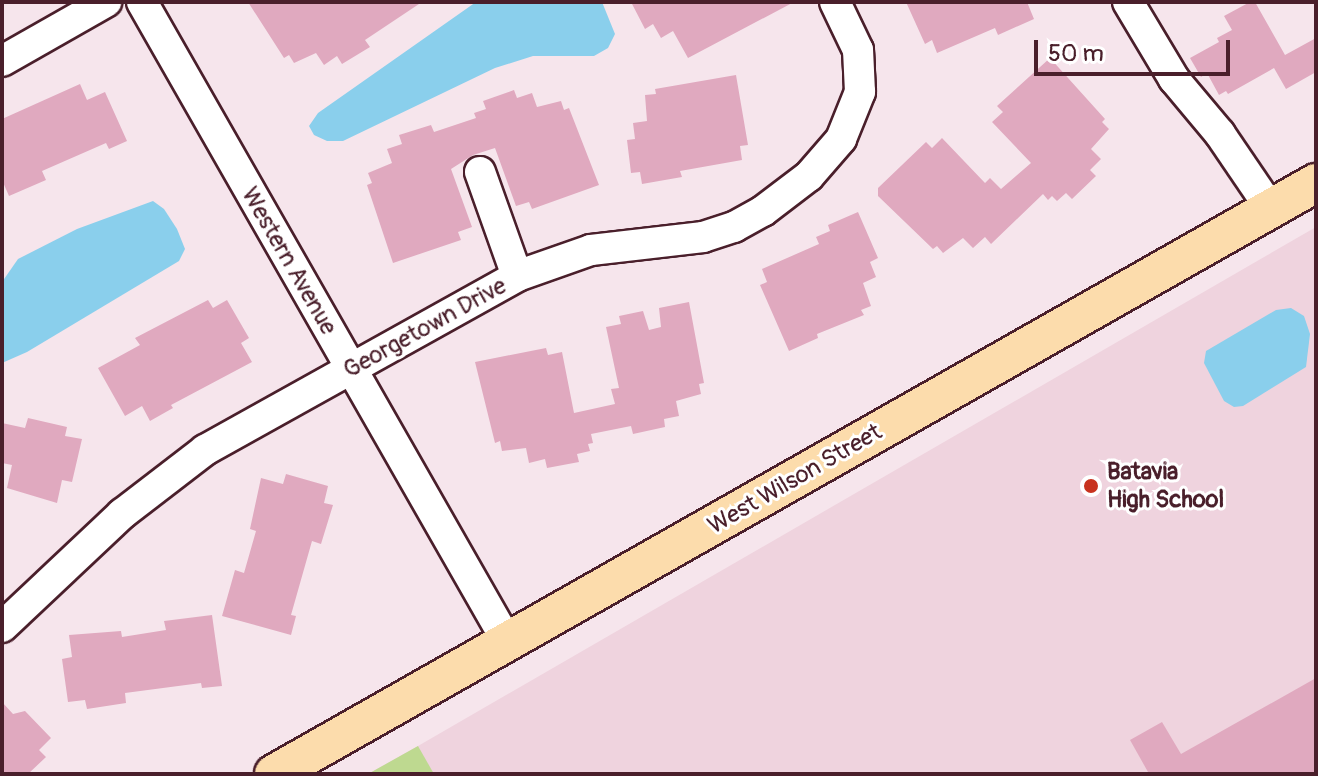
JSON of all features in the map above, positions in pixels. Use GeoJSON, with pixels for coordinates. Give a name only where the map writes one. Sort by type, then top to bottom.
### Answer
{"type":"FeatureCollection","features":[{"type":"Feature","properties":{"kind":"main road","name":"West Wilson Street"},"geometry":{"type":"LineString","coordinates":[[274,774],[1316,183]]}},
{"type":"Feature","properties":{"kind":"street"},"geometry":{"type":"LineString","coordinates":[[2,61],[106,2]]}},
{"type":"Feature","properties":{"kind":"street","name":"Western Avenue"},"geometry":{"type":"LineString","coordinates":[[142,2],[508,643]]}},
{"type":"Feature","properties":{"kind":"street","name":"Georgetown Drive"},"geometry":{"type":"LineString","coordinates":[[2,627],[163,479],[205,450],[517,276],[591,250],[703,237],[734,227],[763,211],[809,176],[841,139],[860,92],[858,50],[835,2]]}},
{"type":"Feature","properties":{"kind":"street"},"geometry":{"type":"LineString","coordinates":[[1128,2],[1174,79],[1220,134],[1271,209]]}},
{"type":"Feature","properties":{"kind":"street"},"geometry":{"type":"LineString","coordinates":[[480,172],[517,276]]}},
{"type":"Feature","properties":{"kind":"shaded area","name":"Batavia High School"},"geometry":{"type":"Polygon","coordinates":[[[1316,227],[1316,774],[368,774],[418,746],[1316,227]]]}},
{"type":"Feature","properties":{"kind":"green space"},"geometry":{"type":"Polygon","coordinates":[[[418,746],[434,774],[368,774],[418,746]]]}},
{"type":"Feature","properties":{"kind":"water"},"geometry":{"type":"Polygon","coordinates":[[[476,2],[602,2],[615,34],[608,48],[594,56],[533,56],[495,68],[343,141],[327,141],[314,135],[309,126],[318,113],[476,2]]]}},
{"type":"Feature","properties":{"kind":"water"},"geometry":{"type":"Polygon","coordinates":[[[153,201],[164,209],[177,229],[185,249],[179,261],[27,352],[2,363],[2,282],[18,259],[77,229],[153,201]]]}},
{"type":"Feature","properties":{"kind":"water"},"geometry":{"type":"Polygon","coordinates":[[[1291,308],[1304,316],[1310,334],[1306,367],[1243,406],[1234,407],[1224,401],[1204,363],[1206,351],[1276,310],[1291,308]]]}},
{"type":"Feature","properties":{"kind":"building"},"geometry":{"type":"Polygon","coordinates":[[[248,2],[422,2],[365,40],[370,47],[342,64],[337,56],[324,65],[316,53],[294,63],[289,55],[284,58],[248,2]]]}},
{"type":"Feature","properties":{"kind":"building"},"geometry":{"type":"Polygon","coordinates":[[[631,2],[794,2],[688,58],[673,31],[661,38],[653,24],[645,29],[631,2]]]}},
{"type":"Feature","properties":{"kind":"building"},"geometry":{"type":"Polygon","coordinates":[[[906,2],[1027,2],[1034,19],[998,35],[995,28],[937,53],[932,40],[925,44],[906,2]]]}},
{"type":"Feature","properties":{"kind":"building"},"geometry":{"type":"Polygon","coordinates":[[[1255,2],[1285,55],[1316,38],[1316,72],[1286,89],[1274,68],[1228,94],[1226,91],[1219,95],[1207,73],[1201,77],[1190,58],[1219,42],[1217,38],[1232,30],[1224,16],[1255,2]]]}},
{"type":"Feature","properties":{"kind":"building"},"geometry":{"type":"Polygon","coordinates":[[[1050,58],[1105,119],[1102,122],[1109,129],[1091,149],[1101,159],[1090,170],[1096,176],[1072,199],[1066,193],[1057,201],[1052,196],[1048,200],[1043,194],[991,244],[985,237],[973,248],[963,238],[943,253],[937,246],[933,249],[878,196],[878,188],[926,142],[932,148],[942,138],[985,183],[990,178],[1001,189],[1031,163],[992,122],[1003,112],[997,106],[1050,58]]]}},
{"type":"Feature","properties":{"kind":"building"},"geometry":{"type":"Polygon","coordinates":[[[736,75],[748,145],[740,146],[742,160],[680,171],[682,177],[642,184],[640,172],[631,173],[627,140],[635,139],[633,123],[647,121],[645,95],[656,94],[655,89],[736,75]]]}},
{"type":"Feature","properties":{"kind":"building"},"geometry":{"type":"Polygon","coordinates":[[[80,84],[87,100],[105,92],[127,141],[109,149],[106,143],[42,171],[46,180],[9,196],[2,180],[2,119],[80,84]]]}},
{"type":"Feature","properties":{"kind":"building"},"geometry":{"type":"Polygon","coordinates":[[[514,90],[517,98],[532,93],[537,107],[561,101],[564,110],[569,108],[599,185],[532,209],[529,202],[516,206],[495,148],[473,155],[451,169],[472,227],[458,232],[461,240],[393,263],[367,185],[372,183],[368,173],[392,163],[387,149],[402,144],[399,135],[431,125],[434,132],[476,118],[474,113],[486,109],[483,101],[514,90]]]}},
{"type":"Feature","properties":{"kind":"building"},"geometry":{"type":"Polygon","coordinates":[[[858,212],[878,258],[870,262],[876,277],[863,283],[871,306],[861,310],[864,315],[817,334],[818,338],[789,351],[760,285],[767,282],[762,269],[819,244],[816,237],[830,231],[828,225],[858,212]]]}},
{"type":"Feature","properties":{"kind":"building"},"geometry":{"type":"Polygon","coordinates":[[[208,300],[213,308],[227,300],[249,338],[241,343],[252,362],[171,405],[173,408],[150,421],[142,406],[125,416],[98,368],[140,345],[135,338],[208,300]]]}},
{"type":"Feature","properties":{"kind":"building"},"geometry":{"type":"Polygon","coordinates":[[[689,302],[704,383],[699,384],[701,394],[676,401],[679,416],[664,419],[665,427],[633,434],[631,426],[591,434],[593,443],[588,444],[590,451],[577,454],[579,462],[547,468],[545,459],[529,463],[526,448],[502,451],[500,441],[495,443],[475,362],[546,348],[548,355],[562,352],[574,413],[615,404],[611,389],[619,388],[606,327],[621,324],[619,316],[643,311],[649,330],[661,327],[659,308],[689,302]]]}},
{"type":"Feature","properties":{"kind":"building"},"geometry":{"type":"Polygon","coordinates":[[[28,418],[67,427],[65,436],[82,439],[72,482],[62,480],[57,503],[7,488],[12,465],[2,463],[2,423],[25,428],[28,418]]]}},
{"type":"Feature","properties":{"kind":"building"},"geometry":{"type":"Polygon","coordinates":[[[286,474],[328,486],[324,503],[333,505],[321,544],[312,541],[291,615],[296,616],[291,635],[222,616],[235,570],[244,573],[256,531],[250,529],[261,478],[283,484],[286,474]]]}},
{"type":"Feature","properties":{"kind":"building"},"geometry":{"type":"Polygon","coordinates":[[[212,615],[222,686],[202,688],[201,683],[125,693],[126,703],[87,709],[85,700],[68,702],[62,659],[72,657],[69,635],[121,631],[122,637],[166,630],[164,621],[212,615]]]}},
{"type":"Feature","properties":{"kind":"building"},"geometry":{"type":"Polygon","coordinates":[[[1316,678],[1316,774],[1145,774],[1148,772],[1130,740],[1162,722],[1181,754],[1316,678]]]}},
{"type":"Feature","properties":{"kind":"building"},"geometry":{"type":"Polygon","coordinates":[[[2,702],[13,714],[25,711],[51,738],[39,750],[46,757],[28,774],[2,774],[2,702]]]}},
{"type":"Feature","properties":{"kind":"place","name":"Batavia High School"},"geometry":{"type":"Point","coordinates":[1091,486]}}]}
